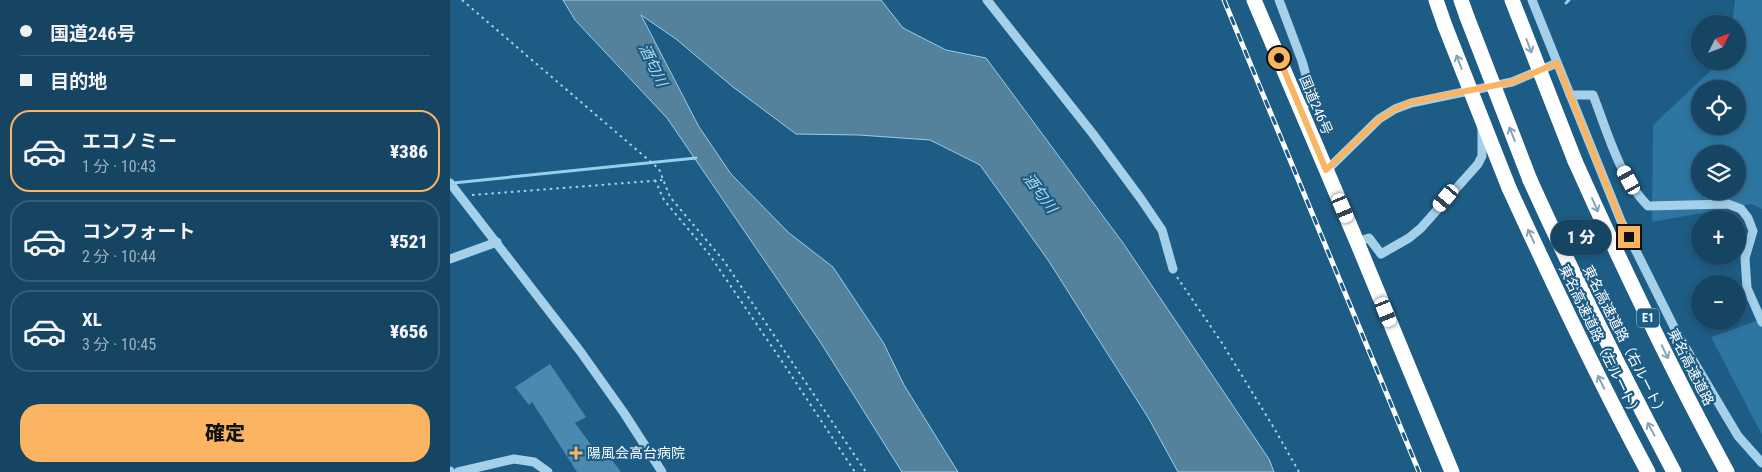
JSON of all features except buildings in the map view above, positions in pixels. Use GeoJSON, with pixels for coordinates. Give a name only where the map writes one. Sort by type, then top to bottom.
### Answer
{"type":"FeatureCollection","features":[{"type":"Feature","properties":{"kind":"highway","name":"国道246号"},"geometry":{"type":"LineString","coordinates":[[1254,0],[1452,472]]}},
{"type":"Feature","properties":{"kind":"highway","name":"東名高速道路（左ルート）"},"geometry":{"type":"LineString","coordinates":[[1436,0],[1509,188],[1604,390],[1648,472]]}},
{"type":"Feature","properties":{"kind":"highway","name":"東名高速道路（右ルート）"},"geometry":{"type":"LineString","coordinates":[[1461,0],[1530,180],[1577,283],[1629,388],[1674,472]]}},
{"type":"Feature","properties":{"kind":"highway","name":"東名高速道路"},"geometry":{"type":"LineString","coordinates":[[1512,0],[1575,161],[1616,253],[1727,472]]}},
{"type":"Feature","properties":{"kind":"street"},"geometry":{"type":"LineString","coordinates":[[987,0],[1093,134],[1141,199],[1162,230],[1173,269]]}},
{"type":"Feature","properties":{"kind":"street"},"geometry":{"type":"LineString","coordinates":[[1279,0],[1302,61],[1311,93],[1308,103],[1299,107]]}},
{"type":"Feature","properties":{"kind":"street"},"geometry":{"type":"LineString","coordinates":[[1532,0],[1621,221],[1678,335],[1738,436],[1762,463]]}},
{"type":"Feature","properties":{"kind":"street"},"geometry":{"type":"LineString","coordinates":[[1326,170],[1379,119],[1395,109],[1411,102],[1512,82],[1557,63]]}},
{"type":"Feature","properties":{"kind":"street"},"geometry":{"type":"LineString","coordinates":[[1357,242],[1369,238],[1381,254],[1409,238],[1421,228],[1478,164],[1482,156],[1482,88]]}},
{"type":"Feature","properties":{"kind":"street"},"geometry":{"type":"LineString","coordinates":[[1570,95],[1593,95],[1622,167],[1637,194],[1648,206],[1728,204],[1741,209],[1748,218],[1753,231],[1745,258],[1747,288],[1762,322]]}},
{"type":"Feature","properties":{"kind":"street"},"geometry":{"type":"LineString","coordinates":[[450,183],[580,351],[624,413],[662,472]]}},
{"type":"Feature","properties":{"kind":"street"},"geometry":{"type":"LineString","coordinates":[[450,259],[496,242]]}},
{"type":"Feature","properties":{"kind":"street"},"geometry":{"type":"LineString","coordinates":[[458,472],[514,459],[534,462],[548,472]]}},
{"type":"Feature","properties":{"kind":"path"},"geometry":{"type":"LineString","coordinates":[[462,0],[612,126],[659,169],[670,197],[724,261],[866,472]]}},
{"type":"Feature","properties":{"kind":"path"},"geometry":{"type":"LineString","coordinates":[[655,180],[664,200],[709,254],[855,472]]}},
{"type":"Feature","properties":{"kind":"path"},"geometry":{"type":"LineString","coordinates":[[460,196],[664,180]]}},
{"type":"Feature","properties":{"kind":"path"},"geometry":{"type":"LineString","coordinates":[[1173,269],[1183,288],[1222,344],[1299,472]]}},
{"type":"Feature","properties":{"kind":"shaded area"},"geometry":{"type":"Polygon","coordinates":[[[1735,0],[1762,0],[1762,209],[1752,204],[1719,210],[1691,210],[1691,215],[1652,222],[1653,125],[1691,89],[1691,135],[1746,135],[1746,80],[1701,80],[1711,70],[1746,70],[1746,15],[1733,15],[1735,0]]]}},
{"type":"Feature","properties":{"kind":"shaded area"},"geometry":{"type":"Polygon","coordinates":[[[1762,319],[1762,435],[1711,337],[1731,330],[1746,330],[1746,325],[1762,319]]]}},
{"type":"Feature","properties":{"kind":"water","name":"酒匂川"},"geometry":{"type":"Polygon","coordinates":[[[563,0],[881,0],[903,28],[946,50],[986,58],[1123,243],[1269,459],[1274,472],[1178,472],[1149,419],[1048,260],[980,165],[930,140],[859,135],[796,134],[733,87],[676,39],[641,15],[699,127],[731,174],[789,233],[833,267],[883,342],[904,385],[958,472],[902,472],[819,340],[667,118],[575,20],[563,0]]]}},
{"type":"Feature","properties":{"kind":"waterway"},"geometry":{"type":"LineString","coordinates":[[1566,3],[1569,0]]}},
{"type":"Feature","properties":{"kind":"waterway"},"geometry":{"type":"LineString","coordinates":[[453,183],[696,158]]}},
{"type":"Feature","properties":{"kind":"railway"},"geometry":{"type":"LineString","coordinates":[[1224,0],[1419,472]]}},
{"type":"Feature","properties":{"kind":"place","name":"陽風会高台病院"},"geometry":{"type":"Point","coordinates":[576,453]}},
{"type":"Feature","properties":{"kind":"route"},"geometry":{"type":"LineString","coordinates":[[1279,58],[1326,170],[1379,119],[1395,109],[1411,102],[1512,82],[1557,63],[1629,237]]}}]}
